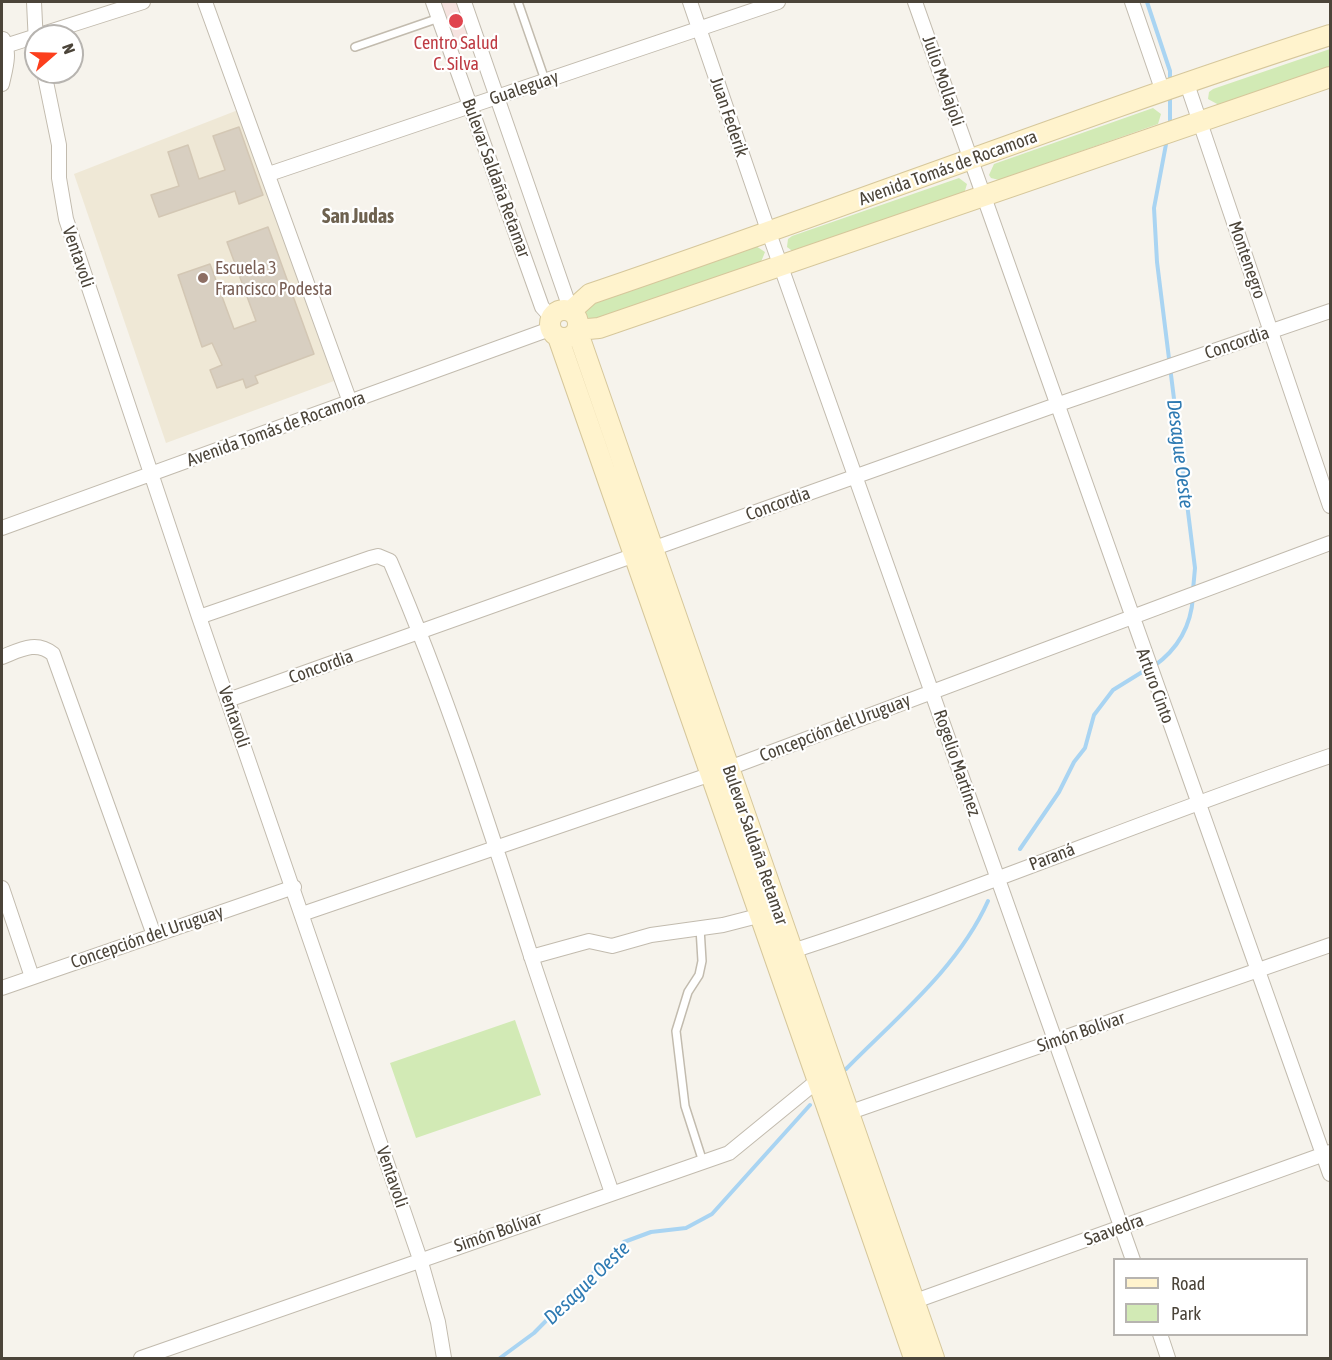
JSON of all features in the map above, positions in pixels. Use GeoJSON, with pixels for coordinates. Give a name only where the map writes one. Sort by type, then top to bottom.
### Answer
{"type":"FeatureCollection","features":[{"type":"Feature","properties":{"kind":"street"},"geometry":{"type":"LineString","coordinates":[[34,2],[35,24]]}},
{"type":"Feature","properties":{"kind":"street"},"geometry":{"type":"LineString","coordinates":[[79,24],[143,2]]}},
{"type":"Feature","properties":{"kind":"street"},"geometry":{"type":"LineString","coordinates":[[205,2],[350,402]]}},
{"type":"Feature","properties":{"kind":"street","name":"Bulevar Saldaña Retamar"},"geometry":{"type":"LineString","coordinates":[[433,2],[542,307],[553,328],[758,916],[782,954],[834,1069],[841,1116],[905,1304],[934,1359]]}},
{"type":"Feature","properties":{"kind":"street","name":"Bulevar Saldaña Retamar"},"geometry":{"type":"LineString","coordinates":[[464,2],[571,311],[578,319],[577,330],[729,768],[817,1080],[841,1116]]}},
{"type":"Feature","properties":{"kind":"street","name":"Juan Federik"},"geometry":{"type":"LineString","coordinates":[[690,2],[782,267]]}},
{"type":"Feature","properties":{"kind":"street","name":"Gualeguay"},"geometry":{"type":"LineString","coordinates":[[269,174],[778,2]]}},
{"type":"Feature","properties":{"kind":"street","name":"Julio Mollajoli"},"geometry":{"type":"LineString","coordinates":[[915,2],[983,196]]}},
{"type":"Feature","properties":{"kind":"street","name":"Montenegro"},"geometry":{"type":"LineString","coordinates":[[1132,2],[1172,86],[1199,121],[1330,506]]}},
{"type":"Feature","properties":{"kind":"street","name":"Avenida Tomás de Rocamora"},"geometry":{"type":"LineString","coordinates":[[571,311],[590,294],[971,161],[1172,86],[1330,35]]}},
{"type":"Feature","properties":{"kind":"street"},"geometry":{"type":"LineString","coordinates":[[2,84],[6,65],[3,43],[24,40]]}},
{"type":"Feature","properties":{"kind":"street","name":"Avenida Tomás de Rocamora"},"geometry":{"type":"LineString","coordinates":[[577,330],[600,328],[782,267],[1168,131],[1330,77]]}},
{"type":"Feature","properties":{"kind":"street","name":"Ventavoli"},"geometry":{"type":"LineString","coordinates":[[46,84],[59,145],[59,178],[66,219],[199,617],[294,887],[420,1259],[438,1322],[444,1359]]}},
{"type":"Feature","properties":{"kind":"street","name":"Arturo Cinto"},"geometry":{"type":"LineString","coordinates":[[983,196],[1257,970],[1327,1153],[1330,1174]]}},
{"type":"Feature","properties":{"kind":"street","name":"Rogelio Martínez"},"geometry":{"type":"LineString","coordinates":[[782,267],[998,877],[1054,1042],[1132,1258]]}},
{"type":"Feature","properties":{"kind":"street"},"geometry":{"type":"LineString","coordinates":[[571,311],[560,310],[553,328],[569,338],[577,330]]}},
{"type":"Feature","properties":{"kind":"street","name":"Concordia"},"geometry":{"type":"LineString","coordinates":[[228,700],[1056,405],[1330,312]]}},
{"type":"Feature","properties":{"kind":"street","name":"Avenida Tomás de Rocamora"},"geometry":{"type":"LineString","coordinates":[[2,528],[553,328]]}},
{"type":"Feature","properties":{"kind":"street","name":"Concepción del Uruguay"},"geometry":{"type":"LineString","coordinates":[[302,914],[498,849],[729,768],[1330,543]]}},
{"type":"Feature","properties":{"kind":"street"},"geometry":{"type":"LineString","coordinates":[[199,617],[378,556],[390,561],[420,632],[498,849],[531,957],[612,1193]]}},
{"type":"Feature","properties":{"kind":"street"},"geometry":{"type":"LineString","coordinates":[[2,657],[32,646],[44,646],[53,654],[154,935]]}},
{"type":"Feature","properties":{"kind":"street","name":"Paraná"},"geometry":{"type":"LineString","coordinates":[[782,954],[998,877],[1197,802],[1330,756]]}},
{"type":"Feature","properties":{"kind":"street","name":"Concepción del Uruguay"},"geometry":{"type":"LineString","coordinates":[[2,988],[294,887]]}},
{"type":"Feature","properties":{"kind":"street"},"geometry":{"type":"LineString","coordinates":[[2,888],[32,977]]}},
{"type":"Feature","properties":{"kind":"street"},"geometry":{"type":"LineString","coordinates":[[531,957],[589,941],[612,946],[651,935],[758,916]]}},
{"type":"Feature","properties":{"kind":"street","name":"Simón Bolívar"},"geometry":{"type":"LineString","coordinates":[[841,1116],[1330,945]]}},
{"type":"Feature","properties":{"kind":"street","name":"Simón Bolívar"},"geometry":{"type":"LineString","coordinates":[[141,1359],[738,1149],[817,1080],[834,1069]]}},
{"type":"Feature","properties":{"kind":"street","name":"Saavedra"},"geometry":{"type":"LineString","coordinates":[[905,1304],[1327,1153]]}},
{"type":"Feature","properties":{"kind":"street","name":"Bulevar Saldaña Retamar"},"geometry":{"type":"LineString","coordinates":[[905,1304],[914,1359]]}},
{"type":"Feature","properties":{"kind":"street"},"geometry":{"type":"LineString","coordinates":[[1160,1336],[1168,1359]]}},
{"type":"Feature","properties":{"kind":"lane"},"geometry":{"type":"LineString","coordinates":[[518,2],[545,80]]}},
{"type":"Feature","properties":{"kind":"lane"},"geometry":{"type":"LineString","coordinates":[[355,47],[439,18]]}},
{"type":"Feature","properties":{"kind":"lane"},"geometry":{"type":"LineString","coordinates":[[699,928],[702,961],[699,975],[688,992],[676,1031],[685,1106],[703,1162]]}},
{"type":"Feature","properties":{"kind":"shaded area","name":"Centro Salud C. Silva"},"geometry":{"type":"Polygon","coordinates":[[[438,2],[459,2],[473,41],[454,47],[438,2]]]}},
{"type":"Feature","properties":{"kind":"shaded area","name":"Escuela 3 Francisco Podesta"},"geometry":{"type":"Polygon","coordinates":[[[238,110],[334,381],[166,443],[74,174],[238,110]]]}},
{"type":"Feature","properties":{"kind":"green space"},"geometry":{"type":"Polygon","coordinates":[[[1330,49],[1330,67],[1219,105],[1208,99],[1209,92],[1213,89],[1330,49]]]}},
{"type":"Feature","properties":{"kind":"green space"},"geometry":{"type":"Polygon","coordinates":[[[1153,108],[1161,114],[1158,124],[999,180],[989,175],[994,164],[1153,108]]]}},
{"type":"Feature","properties":{"kind":"green space"},"geometry":{"type":"Polygon","coordinates":[[[959,178],[967,184],[964,194],[795,253],[787,247],[788,239],[792,236],[959,178]]]}},
{"type":"Feature","properties":{"kind":"green space"},"geometry":{"type":"Polygon","coordinates":[[[756,246],[765,252],[761,262],[593,321],[584,315],[589,304],[756,246]]]}},
{"type":"Feature","properties":{"kind":"green space"},"geometry":{"type":"Polygon","coordinates":[[[515,1020],[541,1095],[416,1138],[390,1063],[515,1020]]]}},
{"type":"Feature","properties":{"kind":"building"},"geometry":{"type":"Polygon","coordinates":[[[239,127],[263,195],[239,204],[235,191],[159,217],[151,195],[179,186],[168,152],[188,145],[199,179],[225,170],[213,136],[239,127]]]}},
{"type":"Feature","properties":{"kind":"building"},"geometry":{"type":"Polygon","coordinates":[[[268,227],[314,354],[255,376],[258,383],[246,388],[243,379],[217,388],[210,370],[222,365],[212,343],[202,347],[178,275],[210,264],[234,329],[256,321],[227,242],[268,227]]]}},
{"type":"Feature","properties":{"kind":"waterway","name":"Desague Oeste"},"geometry":{"type":"LineString","coordinates":[[1147,2],[1170,71],[1170,81]]}},
{"type":"Feature","properties":{"kind":"waterway","name":"Desague Oeste"},"geometry":{"type":"LineString","coordinates":[[1170,94],[1170,126]]}},
{"type":"Feature","properties":{"kind":"waterway","name":"Desague Oeste"},"geometry":{"type":"LineString","coordinates":[[1167,139],[1154,208],[1157,262],[1195,568],[1193,590]]}},
{"type":"Feature","properties":{"kind":"waterway","name":"Desague Oeste"},"geometry":{"type":"LineString","coordinates":[[1154,666],[1170,652],[1182,636],[1192,608],[1193,597]]}},
{"type":"Feature","properties":{"kind":"waterway","name":"Desague Oeste"},"geometry":{"type":"LineString","coordinates":[[1020,849],[1059,792],[1074,762],[1085,748],[1094,715],[1113,690],[1147,669]]}},
{"type":"Feature","properties":{"kind":"waterway","name":"Desague Oeste"},"geometry":{"type":"LineString","coordinates":[[846,1069],[943,970],[960,948],[988,901]]}},
{"type":"Feature","properties":{"kind":"waterway","name":"Desague Oeste"},"geometry":{"type":"LineString","coordinates":[[500,1358],[534,1333],[624,1242],[651,1232],[686,1228],[712,1214],[810,1105]]}},
{"type":"Feature","properties":{"kind":"place","name":"Centro Salud C. Silva"},"geometry":{"type":"Point","coordinates":[456,21]}},
{"type":"Feature","properties":{"kind":"place","name":"Escuela 3 Francisco Podesta"},"geometry":{"type":"Point","coordinates":[203,278]}},
{"type":"Feature","properties":{"kind":"district","name":"San Judas"},"geometry":{"type":"Point","coordinates":[358,217]}}]}
